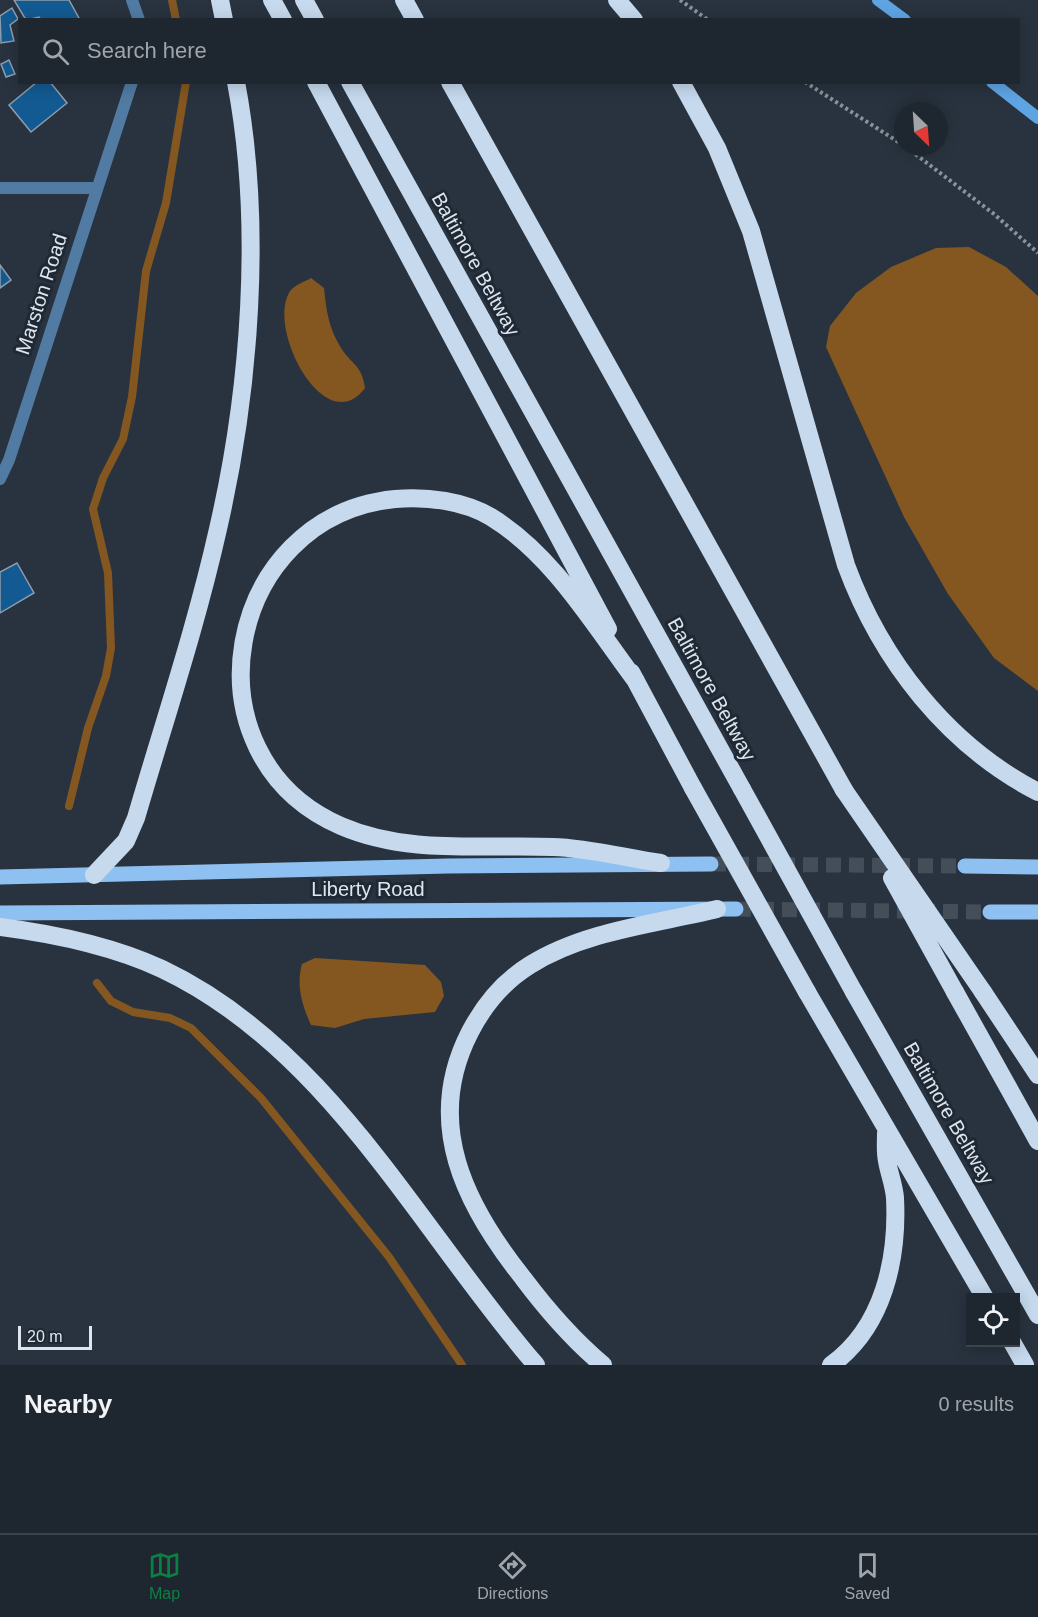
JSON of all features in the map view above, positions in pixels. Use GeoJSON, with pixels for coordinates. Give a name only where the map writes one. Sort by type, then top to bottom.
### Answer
{"type":"FeatureCollection","features":[{"type":"Feature","properties":{"kind":"highway"},"geometry":{"type":"LineString","coordinates":[[220,0],[224,18]]}},
{"type":"Feature","properties":{"kind":"highway"},"geometry":{"type":"LineString","coordinates":[[272,0],[282,18]]}},
{"type":"Feature","properties":{"kind":"highway"},"geometry":{"type":"LineString","coordinates":[[304,0],[314,18]]}},
{"type":"Feature","properties":{"kind":"highway"},"geometry":{"type":"LineString","coordinates":[[404,0],[414,18]]}},
{"type":"Feature","properties":{"kind":"highway"},"geometry":{"type":"LineString","coordinates":[[617,0],[632,18]]}},
{"type":"Feature","properties":{"kind":"highway"},"geometry":{"type":"LineString","coordinates":[[94,875],[126,841],[136,818],[215,540],[235,443],[252,244],[247,165],[236,84]]}},
{"type":"Feature","properties":{"kind":"highway"},"geometry":{"type":"LineString","coordinates":[[317,84],[693,788],[886,1131],[982,1293]]}},
{"type":"Feature","properties":{"kind":"highway","name":"Baltimore Beltway"},"geometry":{"type":"LineString","coordinates":[[351,84],[854,992],[1038,1315]]}},
{"type":"Feature","properties":{"kind":"highway"},"geometry":{"type":"LineString","coordinates":[[451,84],[1038,1141]]}},
{"type":"Feature","properties":{"kind":"highway"},"geometry":{"type":"LineString","coordinates":[[682,84],[717,148],[751,231],[846,565],[859,600],[878,637],[929,706],[956,734],[991,762],[1038,792]]}},
{"type":"Feature","properties":{"kind":"highway"},"geometry":{"type":"LineString","coordinates":[[636,681],[548,566],[509,529],[488,516],[461,505],[409,497],[373,502],[329,518],[287,551],[269,572],[247,620],[240,674],[248,721],[267,763],[296,796],[340,825],[382,839],[440,846],[555,847],[661,863]]}},
{"type":"Feature","properties":{"kind":"highway"},"geometry":{"type":"LineString","coordinates":[[844,790],[1038,1075]]}},
{"type":"Feature","properties":{"kind":"highway"},"geometry":{"type":"LineString","coordinates":[[603,1365],[564,1329],[535,1294],[505,1256],[472,1201],[459,1173],[449,1121],[450,1096],[456,1067],[469,1036],[491,1000],[509,980],[530,965],[562,948],[717,909]]}},
{"type":"Feature","properties":{"kind":"highway"},"geometry":{"type":"LineString","coordinates":[[0,927],[116,951],[163,970],[248,1022],[283,1053],[338,1112],[536,1365]]}},
{"type":"Feature","properties":{"kind":"highway"},"geometry":{"type":"LineString","coordinates":[[831,1365],[860,1335],[875,1311],[888,1283],[895,1224],[894,1194],[886,1160],[886,1131]]}},
{"type":"Feature","properties":{"kind":"highway"},"geometry":{"type":"LineString","coordinates":[[1015,1347],[1025,1365]]}},
{"type":"Feature","properties":{"kind":"main road"},"geometry":{"type":"LineString","coordinates":[[878,0],[902,18]]}},
{"type":"Feature","properties":{"kind":"main road"},"geometry":{"type":"LineString","coordinates":[[995,84],[1038,118]]}},
{"type":"Feature","properties":{"kind":"main road","name":"Liberty Road"},"geometry":{"type":"LineString","coordinates":[[0,877],[661,863],[711,864]]}},
{"type":"Feature","properties":{"kind":"main road"},"geometry":{"type":"LineString","coordinates":[[965,866],[1038,867]]}},
{"type":"Feature","properties":{"kind":"main road","name":"Liberty Road"},"geometry":{"type":"LineString","coordinates":[[0,913],[736,909]]}},
{"type":"Feature","properties":{"kind":"main road"},"geometry":{"type":"LineString","coordinates":[[990,912],[1038,912]]}},
{"type":"Feature","properties":{"kind":"street"},"geometry":{"type":"LineString","coordinates":[[132,0],[138,18]]}},
{"type":"Feature","properties":{"kind":"street","name":"Marston Road"},"geometry":{"type":"LineString","coordinates":[[0,479],[9,460],[131,84]]}},
{"type":"Feature","properties":{"kind":"street"},"geometry":{"type":"LineString","coordinates":[[0,188],[96,188]]}},
{"type":"Feature","properties":{"kind":"path"},"geometry":{"type":"LineString","coordinates":[[680,0],[705,18]]}},
{"type":"Feature","properties":{"kind":"path"},"geometry":{"type":"LineString","coordinates":[[808,84],[894,140]]}},
{"type":"Feature","properties":{"kind":"path"},"geometry":{"type":"LineString","coordinates":[[917,156],[994,213],[1038,253]]}},
{"type":"Feature","properties":{"kind":"shaded area"},"geometry":{"type":"Polygon","coordinates":[[[969,247],[1006,267],[1038,296],[1038,691],[994,658],[948,594],[904,517],[826,347],[830,326],[856,293],[891,267],[936,248],[969,247]]]}},
{"type":"Feature","properties":{"kind":"shaded area"},"geometry":{"type":"Polygon","coordinates":[[[311,278],[324,288],[327,312],[334,334],[364,380],[365,388],[349,401],[333,400],[317,390],[303,372],[292,351],[286,328],[285,306],[291,290],[311,278]]]}},
{"type":"Feature","properties":{"kind":"shaded area"},"geometry":{"type":"Polygon","coordinates":[[[315,958],[425,965],[441,982],[444,996],[435,1012],[364,1019],[335,1028],[311,1025],[303,1003],[300,972],[302,964],[315,958]]]}},
{"type":"Feature","properties":{"kind":"building"},"geometry":{"type":"Polygon","coordinates":[[[14,0],[69,0],[79,18],[39,17],[25,18],[14,0]]]}},
{"type":"Feature","properties":{"kind":"building"},"geometry":{"type":"Polygon","coordinates":[[[12,8],[18,19],[10,25],[14,41],[1,43],[0,16],[12,8]]]}},
{"type":"Feature","properties":{"kind":"building"},"geometry":{"type":"Polygon","coordinates":[[[9,60],[15,74],[6,77],[1,64],[9,60]]]}},
{"type":"Feature","properties":{"kind":"building"},"geometry":{"type":"Polygon","coordinates":[[[35,84],[52,84],[67,103],[31,132],[9,105],[35,84]]]}},
{"type":"Feature","properties":{"kind":"building"},"geometry":{"type":"Polygon","coordinates":[[[0,265],[11,280],[0,288],[0,265]]]}},
{"type":"Feature","properties":{"kind":"building"},"geometry":{"type":"Polygon","coordinates":[[[17,563],[34,593],[0,613],[0,572],[17,563]]]}},
{"type":"Feature","properties":{"kind":"waterway"},"geometry":{"type":"LineString","coordinates":[[172,0],[176,18]]}},
{"type":"Feature","properties":{"kind":"waterway"},"geometry":{"type":"LineString","coordinates":[[69,806],[88,728],[106,676],[111,648],[108,573],[93,509],[103,478],[123,439],[132,397],[146,271],[166,203],[186,84]]}},
{"type":"Feature","properties":{"kind":"waterway"},"geometry":{"type":"LineString","coordinates":[[97,983],[111,1001],[133,1012],[170,1018],[191,1028],[261,1098],[389,1257],[462,1365]]}},
{"type":"Feature","properties":{"kind":"tunnel"},"geometry":{"type":"LineString","coordinates":[[711,864],[965,866]]}},
{"type":"Feature","properties":{"kind":"tunnel"},"geometry":{"type":"LineString","coordinates":[[736,909],[990,912]]}}]}
